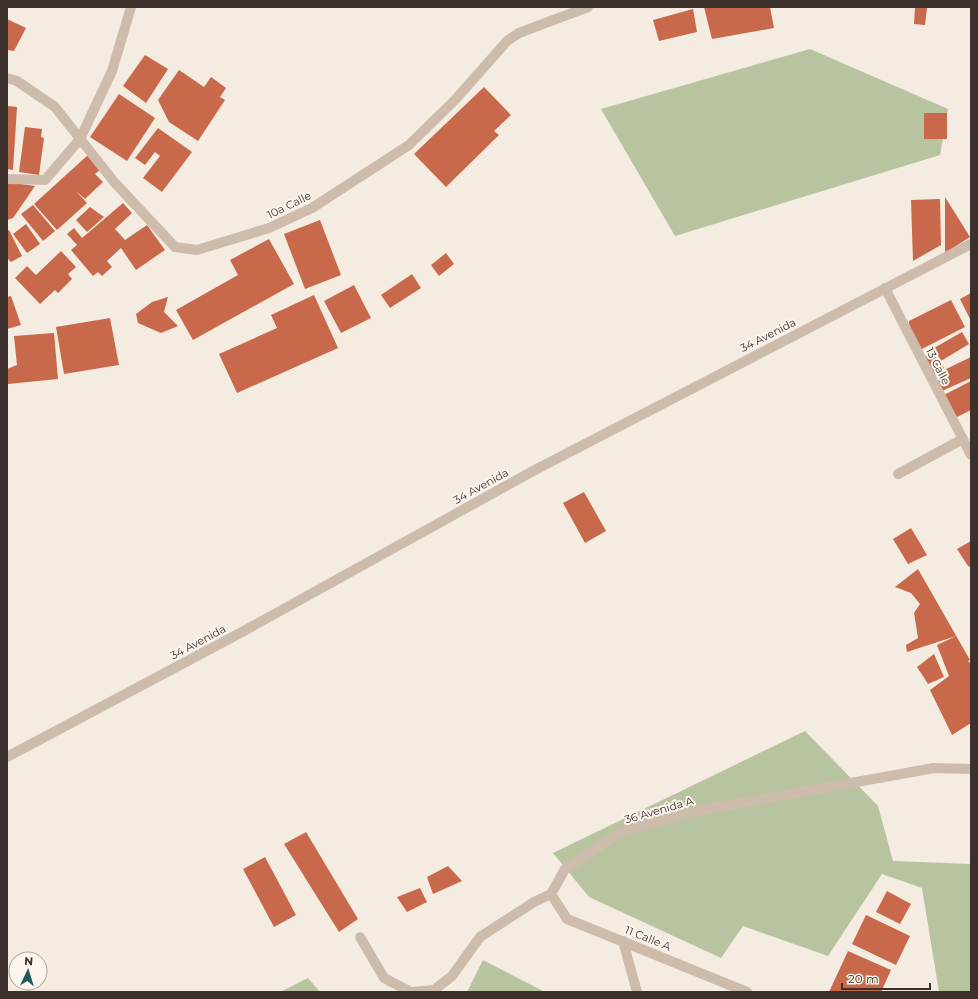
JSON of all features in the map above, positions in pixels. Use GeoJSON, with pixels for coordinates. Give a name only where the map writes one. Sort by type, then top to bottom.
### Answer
{"type":"FeatureCollection","features":[{"type":"Feature","properties":{"kind":"street"},"geometry":{"type":"LineString","coordinates":[[7,179],[45,180],[80,139],[112,71],[131,7]]}},
{"type":"Feature","properties":{"kind":"street","name":"10a Calle"},"geometry":{"type":"LineString","coordinates":[[7,78],[17,81],[55,107],[115,183],[175,247],[197,250],[215,246],[269,228],[312,208],[351,184],[409,145],[455,100],[507,41],[519,33],[588,7]]}},
{"type":"Feature","properties":{"kind":"street","name":"34 Avenida"},"geometry":{"type":"LineString","coordinates":[[7,757],[242,632],[533,471],[971,244]]}},
{"type":"Feature","properties":{"kind":"street","name":"13 Calle"},"geometry":{"type":"LineString","coordinates":[[885,288],[971,455]]}},
{"type":"Feature","properties":{"kind":"street"},"geometry":{"type":"LineString","coordinates":[[898,474],[963,439]]}},
{"type":"Feature","properties":{"kind":"street","name":"36 Avenida A"},"geometry":{"type":"LineString","coordinates":[[550,894],[565,869],[620,833],[691,812],[934,768],[971,769]]}},
{"type":"Feature","properties":{"kind":"street"},"geometry":{"type":"LineString","coordinates":[[360,937],[384,978],[411,992],[434,990],[452,976],[480,938],[534,902],[550,894]]}},
{"type":"Feature","properties":{"kind":"street","name":"11 Calle A"},"geometry":{"type":"LineString","coordinates":[[550,894],[567,919],[747,992]]}},
{"type":"Feature","properties":{"kind":"street"},"geometry":{"type":"LineString","coordinates":[[624,941],[637,992]]}},
{"type":"Feature","properties":{"kind":"green space"},"geometry":{"type":"Polygon","coordinates":[[[810,49],[948,109],[940,155],[675,236],[601,109],[810,49]]]}},
{"type":"Feature","properties":{"kind":"green space"},"geometry":{"type":"Polygon","coordinates":[[[805,731],[878,806],[893,861],[971,864],[971,992],[939,992],[922,888],[882,874],[828,956],[743,926],[721,958],[589,897],[553,853],[805,731]]]}},
{"type":"Feature","properties":{"kind":"green space"},"geometry":{"type":"Polygon","coordinates":[[[483,960],[545,992],[467,992],[483,960]]]}},
{"type":"Feature","properties":{"kind":"green space"},"geometry":{"type":"Polygon","coordinates":[[[308,978],[320,992],[280,992],[308,978]]]}},
{"type":"Feature","properties":{"kind":"building"},"geometry":{"type":"Polygon","coordinates":[[[704,7],[770,7],[774,28],[712,39],[704,7]]]}},
{"type":"Feature","properties":{"kind":"building"},"geometry":{"type":"Polygon","coordinates":[[[915,7],[927,8],[925,25],[914,24],[915,7]]]}},
{"type":"Feature","properties":{"kind":"building"},"geometry":{"type":"Polygon","coordinates":[[[693,9],[697,32],[659,41],[653,20],[693,9]]]}},
{"type":"Feature","properties":{"kind":"building"},"geometry":{"type":"Polygon","coordinates":[[[7,19],[26,28],[14,51],[7,50],[7,19]]]}},
{"type":"Feature","properties":{"kind":"building"},"geometry":{"type":"Polygon","coordinates":[[[145,55],[168,69],[146,103],[123,86],[145,55]]]}},
{"type":"Feature","properties":{"kind":"building"},"geometry":{"type":"Polygon","coordinates":[[[179,70],[204,87],[211,77],[226,88],[220,97],[225,100],[198,141],[169,122],[158,100],[179,70]]]}},
{"type":"Feature","properties":{"kind":"building"},"geometry":{"type":"Polygon","coordinates":[[[484,87],[511,115],[494,131],[499,135],[446,187],[414,154],[484,87]]]}},
{"type":"Feature","properties":{"kind":"building"},"geometry":{"type":"Polygon","coordinates":[[[119,94],[155,118],[127,161],[90,137],[119,94]]]}},
{"type":"Feature","properties":{"kind":"building"},"geometry":{"type":"Polygon","coordinates":[[[7,106],[17,107],[13,170],[7,169],[7,106]]]}},
{"type":"Feature","properties":{"kind":"building"},"geometry":{"type":"Polygon","coordinates":[[[924,113],[947,113],[947,139],[924,139],[924,113]]]}},
{"type":"Feature","properties":{"kind":"building"},"geometry":{"type":"Polygon","coordinates":[[[25,127],[42,129],[41,137],[44,138],[39,175],[19,172],[25,127]]]}},
{"type":"Feature","properties":{"kind":"building"},"geometry":{"type":"Polygon","coordinates":[[[158,128],[192,152],[162,192],[143,178],[160,156],[155,152],[145,165],[135,158],[158,128]]]}},
{"type":"Feature","properties":{"kind":"building"},"geometry":{"type":"Polygon","coordinates":[[[88,155],[101,169],[95,174],[103,182],[85,199],[76,191],[87,203],[57,230],[34,204],[88,155]]]}},
{"type":"Feature","properties":{"kind":"building"},"geometry":{"type":"Polygon","coordinates":[[[7,182],[35,186],[13,218],[7,220],[7,182]]]}},
{"type":"Feature","properties":{"kind":"building"},"geometry":{"type":"Polygon","coordinates":[[[945,197],[970,237],[945,253],[945,197]]]}},
{"type":"Feature","properties":{"kind":"building"},"geometry":{"type":"Polygon","coordinates":[[[940,199],[941,245],[913,261],[911,200],[940,199]]]}},
{"type":"Feature","properties":{"kind":"building"},"geometry":{"type":"Polygon","coordinates":[[[123,203],[132,213],[115,229],[125,240],[147,225],[165,250],[136,270],[121,248],[107,261],[112,267],[102,276],[98,272],[93,276],[71,250],[77,245],[67,234],[74,228],[82,238],[123,203]]]}},
{"type":"Feature","properties":{"kind":"building"},"geometry":{"type":"Polygon","coordinates":[[[33,205],[55,231],[43,241],[21,214],[33,205]]]}},
{"type":"Feature","properties":{"kind":"building"},"geometry":{"type":"Polygon","coordinates":[[[90,207],[104,217],[87,232],[76,220],[90,207]]]}},
{"type":"Feature","properties":{"kind":"building"},"geometry":{"type":"Polygon","coordinates":[[[320,220],[341,275],[305,289],[284,234],[320,220]]]}},
{"type":"Feature","properties":{"kind":"building"},"geometry":{"type":"Polygon","coordinates":[[[26,224],[40,244],[27,253],[13,234],[26,224]]]}},
{"type":"Feature","properties":{"kind":"building"},"geometry":{"type":"Polygon","coordinates":[[[9,230],[22,256],[11,262],[7,258],[7,231],[9,230]]]}},
{"type":"Feature","properties":{"kind":"building"},"geometry":{"type":"Polygon","coordinates":[[[269,239],[294,284],[193,340],[176,310],[238,275],[230,260],[269,239]]]}},
{"type":"Feature","properties":{"kind":"building"},"geometry":{"type":"Polygon","coordinates":[[[61,251],[76,267],[68,274],[72,279],[58,293],[55,290],[40,304],[15,278],[27,266],[36,275],[61,251]]]}},
{"type":"Feature","properties":{"kind":"building"},"geometry":{"type":"Polygon","coordinates":[[[446,253],[454,264],[439,276],[431,265],[446,253]]]}},
{"type":"Feature","properties":{"kind":"building"},"geometry":{"type":"Polygon","coordinates":[[[412,274],[421,288],[390,308],[381,295],[412,274]]]}},
{"type":"Feature","properties":{"kind":"building"},"geometry":{"type":"Polygon","coordinates":[[[354,285],[371,318],[341,333],[324,301],[354,285]]]}},
{"type":"Feature","properties":{"kind":"building"},"geometry":{"type":"Polygon","coordinates":[[[971,293],[971,321],[960,299],[971,293]]]}},
{"type":"Feature","properties":{"kind":"building"},"geometry":{"type":"Polygon","coordinates":[[[314,295],[338,348],[237,393],[219,354],[277,328],[271,315],[314,295]]]}},
{"type":"Feature","properties":{"kind":"building"},"geometry":{"type":"Polygon","coordinates":[[[11,296],[21,325],[7,329],[7,297],[11,296]]]}},
{"type":"Feature","properties":{"kind":"building"},"geometry":{"type":"Polygon","coordinates":[[[168,297],[164,312],[178,326],[161,333],[138,323],[136,314],[152,302],[168,297]]]}},
{"type":"Feature","properties":{"kind":"building"},"geometry":{"type":"Polygon","coordinates":[[[951,300],[965,327],[920,350],[909,329],[909,321],[951,300]]]}},
{"type":"Feature","properties":{"kind":"building"},"geometry":{"type":"Polygon","coordinates":[[[110,318],[119,365],[64,374],[56,327],[110,318]]]}},
{"type":"Feature","properties":{"kind":"building"},"geometry":{"type":"Polygon","coordinates":[[[962,332],[969,344],[941,361],[934,348],[962,332]]]}},
{"type":"Feature","properties":{"kind":"building"},"geometry":{"type":"Polygon","coordinates":[[[54,333],[58,379],[8,384],[7,369],[17,365],[14,336],[54,333]]]}},
{"type":"Feature","properties":{"kind":"building"},"geometry":{"type":"Polygon","coordinates":[[[932,352],[944,368],[934,376],[925,357],[932,352]]]}},
{"type":"Feature","properties":{"kind":"building"},"geometry":{"type":"Polygon","coordinates":[[[971,357],[971,378],[942,391],[937,381],[947,376],[946,369],[971,357]]]}},
{"type":"Feature","properties":{"kind":"building"},"geometry":{"type":"Polygon","coordinates":[[[971,381],[971,410],[955,418],[944,395],[971,381]]]}},
{"type":"Feature","properties":{"kind":"building"},"geometry":{"type":"Polygon","coordinates":[[[584,492],[606,531],[585,543],[563,503],[584,492]]]}},
{"type":"Feature","properties":{"kind":"building"},"geometry":{"type":"Polygon","coordinates":[[[911,528],[927,555],[908,564],[893,539],[911,528]]]}},
{"type":"Feature","properties":{"kind":"building"},"geometry":{"type":"Polygon","coordinates":[[[971,541],[971,567],[968,566],[957,549],[971,541]]]}},
{"type":"Feature","properties":{"kind":"building"},"geometry":{"type":"Polygon","coordinates":[[[918,569],[970,660],[968,661],[971,664],[971,723],[952,735],[930,690],[949,676],[937,645],[956,636],[907,652],[906,645],[918,638],[914,613],[920,604],[911,593],[895,587],[918,569]]]}},
{"type":"Feature","properties":{"kind":"building"},"geometry":{"type":"Polygon","coordinates":[[[934,654],[944,677],[928,684],[917,667],[934,654]]]}},
{"type":"Feature","properties":{"kind":"building"},"geometry":{"type":"Polygon","coordinates":[[[306,832],[358,919],[339,932],[284,844],[306,832]]]}},
{"type":"Feature","properties":{"kind":"building"},"geometry":{"type":"Polygon","coordinates":[[[265,857],[296,915],[274,927],[243,869],[265,857]]]}},
{"type":"Feature","properties":{"kind":"building"},"geometry":{"type":"Polygon","coordinates":[[[448,866],[462,881],[433,894],[427,877],[448,866]]]}},
{"type":"Feature","properties":{"kind":"building"},"geometry":{"type":"Polygon","coordinates":[[[420,888],[427,902],[407,912],[397,897],[420,888]]]}},
{"type":"Feature","properties":{"kind":"building"},"geometry":{"type":"Polygon","coordinates":[[[887,891],[911,904],[900,924],[876,912],[887,891]]]}},
{"type":"Feature","properties":{"kind":"building"},"geometry":{"type":"Polygon","coordinates":[[[866,915],[910,936],[896,965],[852,944],[866,915]]]}},
{"type":"Feature","properties":{"kind":"building"},"geometry":{"type":"Polygon","coordinates":[[[848,951],[891,970],[881,992],[829,992],[848,951]]]}}]}
